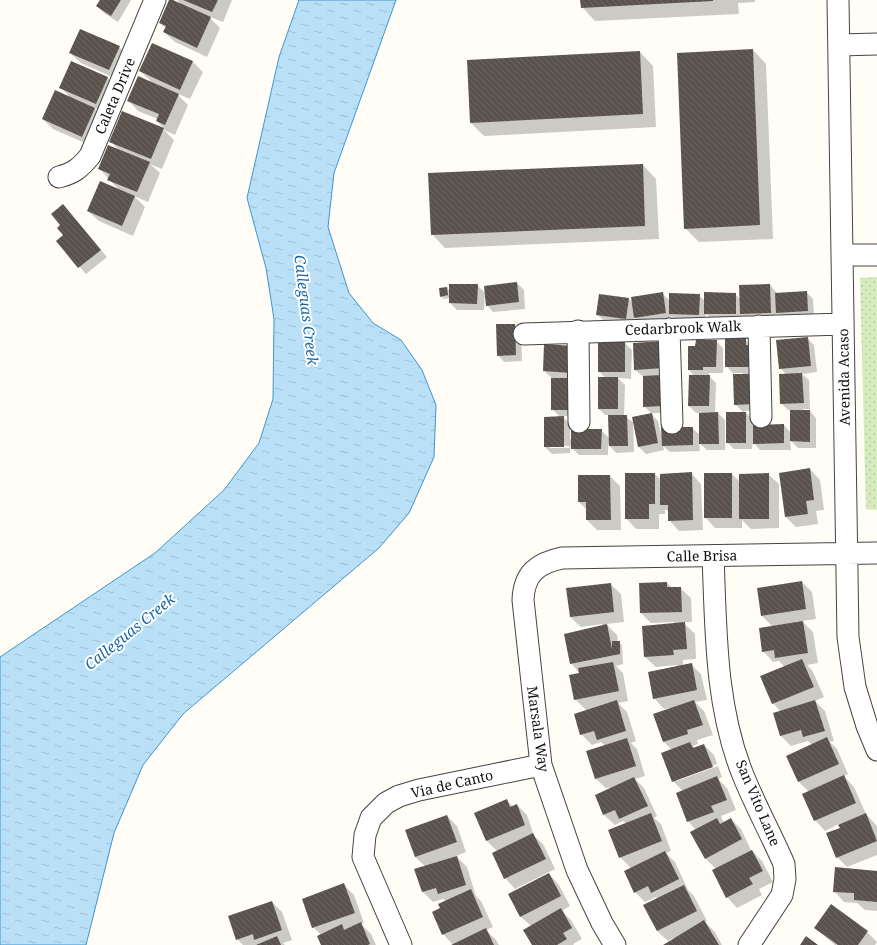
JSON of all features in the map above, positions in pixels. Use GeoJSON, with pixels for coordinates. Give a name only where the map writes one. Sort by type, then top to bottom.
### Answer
{"type":"FeatureCollection","features":[{"type":"Feature","properties":{"kind":"street","name":"Caleta Drive"},"geometry":{"type":"LineString","coordinates":[[59,177],[73,173],[81,167],[90,156],[155,0]]}},
{"type":"Feature","properties":{"kind":"street","name":"Avenida Acaso"},"geometry":{"type":"LineString","coordinates":[[838,0],[848,553],[848,637],[854,680],[867,726],[877,750]]}},
{"type":"Feature","properties":{"kind":"street"},"geometry":{"type":"LineString","coordinates":[[839,45],[877,44]]}},
{"type":"Feature","properties":{"kind":"street"},"geometry":{"type":"LineString","coordinates":[[842,256],[877,254]]}},
{"type":"Feature","properties":{"kind":"street","name":"Cedarbrook Walk"},"geometry":{"type":"LineString","coordinates":[[524,333],[843,324]]}},
{"type":"Feature","properties":{"kind":"street"},"geometry":{"type":"LineString","coordinates":[[759,326],[761,417]]}},
{"type":"Feature","properties":{"kind":"street"},"geometry":{"type":"LineString","coordinates":[[669,329],[672,423]]}},
{"type":"Feature","properties":{"kind":"street"},"geometry":{"type":"LineString","coordinates":[[578,331],[579,422]]}},
{"type":"Feature","properties":{"kind":"street","name":"Calle Brisa"},"geometry":{"type":"LineString","coordinates":[[531,573],[545,562],[562,558],[877,553]]}},
{"type":"Feature","properties":{"kind":"street","name":"San Vito Lane"},"geometry":{"type":"LineString","coordinates":[[713,556],[716,646],[728,727],[743,775],[784,864],[785,879],[782,895],[748,945]]}},
{"type":"Feature","properties":{"kind":"street","name":"Marsala Way"},"geometry":{"type":"LineString","coordinates":[[531,573],[523,588],[523,600],[540,765],[577,870],[602,923],[615,945]]}},
{"type":"Feature","properties":{"kind":"street","name":"Via de Canto"},"geometry":{"type":"LineString","coordinates":[[401,945],[363,857],[365,835],[371,818],[386,803],[399,796],[419,790],[540,765]]}},
{"type":"Feature","properties":{"kind":"green space"},"geometry":{"type":"Polygon","coordinates":[[[877,277],[877,510],[866,509],[860,278],[877,277]]]}},
{"type":"Feature","properties":{"kind":"water","name":"Calleguas Creek"},"geometry":{"type":"Polygon","coordinates":[[[299,0],[396,0],[334,173],[328,227],[349,293],[373,323],[401,340],[422,370],[436,405],[434,457],[409,513],[379,548],[183,714],[143,765],[114,833],[86,945],[0,945],[0,657],[155,553],[224,490],[259,443],[273,399],[274,319],[266,268],[247,198],[279,57],[299,0]]]}},
{"type":"Feature","properties":{"kind":"building"},"geometry":{"type":"Polygon","coordinates":[[[100,0],[121,0],[111,16],[96,6],[100,0]]]}},
{"type":"Feature","properties":{"kind":"building"},"geometry":{"type":"Polygon","coordinates":[[[169,0],[173,0],[211,17],[197,48],[163,32],[166,26],[159,23],[169,0]]]}},
{"type":"Feature","properties":{"kind":"building"},"geometry":{"type":"Polygon","coordinates":[[[183,0],[218,0],[212,12],[183,0]]]}},
{"type":"Feature","properties":{"kind":"building"},"geometry":{"type":"Polygon","coordinates":[[[580,0],[713,0],[713,1],[581,8],[580,0]]]}},
{"type":"Feature","properties":{"kind":"building"},"geometry":{"type":"Polygon","coordinates":[[[80,29],[120,46],[109,70],[69,53],[80,29]]]}},
{"type":"Feature","properties":{"kind":"building"},"geometry":{"type":"Polygon","coordinates":[[[152,43],[193,61],[180,90],[139,71],[152,43]]]}},
{"type":"Feature","properties":{"kind":"building"},"geometry":{"type":"Polygon","coordinates":[[[753,49],[760,225],[684,229],[677,53],[753,49]]]}},
{"type":"Feature","properties":{"kind":"building"},"geometry":{"type":"Polygon","coordinates":[[[640,51],[643,114],[470,123],[467,60],[640,51]]]}},
{"type":"Feature","properties":{"kind":"building"},"geometry":{"type":"Polygon","coordinates":[[[71,61],[108,77],[96,104],[59,88],[71,61]]]}},
{"type":"Feature","properties":{"kind":"building"},"geometry":{"type":"Polygon","coordinates":[[[138,76],[179,94],[165,125],[156,121],[159,114],[127,101],[138,76]]]}},
{"type":"Feature","properties":{"kind":"building"},"geometry":{"type":"Polygon","coordinates":[[[55,90],[95,108],[82,137],[42,119],[55,90]]]}},
{"type":"Feature","properties":{"kind":"building"},"geometry":{"type":"Polygon","coordinates":[[[122,111],[164,128],[151,159],[109,142],[122,111]]]}},
{"type":"Feature","properties":{"kind":"building"},"geometry":{"type":"Polygon","coordinates":[[[108,145],[150,162],[137,192],[107,180],[110,174],[98,169],[108,145]]]}},
{"type":"Feature","properties":{"kind":"building"},"geometry":{"type":"Polygon","coordinates":[[[643,164],[645,226],[431,235],[428,173],[643,164]]]}},
{"type":"Feature","properties":{"kind":"building"},"geometry":{"type":"Polygon","coordinates":[[[100,181],[135,196],[122,226],[87,211],[100,181]]]}},
{"type":"Feature","properties":{"kind":"building"},"geometry":{"type":"Polygon","coordinates":[[[63,204],[101,250],[78,268],[56,241],[63,235],[57,228],[60,225],[51,214],[63,204]]]}},
{"type":"Feature","properties":{"kind":"building"},"geometry":{"type":"Polygon","coordinates":[[[517,282],[519,302],[486,306],[484,286],[517,282]]]}},
{"type":"Feature","properties":{"kind":"building"},"geometry":{"type":"Polygon","coordinates":[[[449,284],[478,284],[477,304],[449,303],[449,284]]]}},
{"type":"Feature","properties":{"kind":"building"},"geometry":{"type":"Polygon","coordinates":[[[770,284],[771,313],[740,314],[739,285],[770,284]]]}},
{"type":"Feature","properties":{"kind":"building"},"geometry":{"type":"Polygon","coordinates":[[[447,287],[448,295],[440,297],[439,288],[447,287]]]}},
{"type":"Feature","properties":{"kind":"building"},"geometry":{"type":"Polygon","coordinates":[[[807,291],[808,311],[776,313],[775,293],[807,291]]]}},
{"type":"Feature","properties":{"kind":"building"},"geometry":{"type":"Polygon","coordinates":[[[663,292],[666,313],[634,318],[631,297],[663,292]]]}},
{"type":"Feature","properties":{"kind":"building"},"geometry":{"type":"Polygon","coordinates":[[[704,292],[736,293],[736,314],[704,314],[704,292]]]}},
{"type":"Feature","properties":{"kind":"building"},"geometry":{"type":"Polygon","coordinates":[[[669,293],[700,294],[699,315],[669,314],[669,293]]]}},
{"type":"Feature","properties":{"kind":"building"},"geometry":{"type":"Polygon","coordinates":[[[599,294],[629,298],[626,319],[596,315],[599,294]]]}},
{"type":"Feature","properties":{"kind":"building"},"geometry":{"type":"Polygon","coordinates":[[[496,324],[515,324],[516,355],[497,356],[496,324]]]}},
{"type":"Feature","properties":{"kind":"building"},"geometry":{"type":"Polygon","coordinates":[[[725,337],[746,338],[746,345],[756,345],[755,367],[725,367],[725,337]]]}},
{"type":"Feature","properties":{"kind":"building"},"geometry":{"type":"Polygon","coordinates":[[[808,337],[811,366],[779,369],[776,340],[808,337]]]}},
{"type":"Feature","properties":{"kind":"building"},"geometry":{"type":"Polygon","coordinates":[[[696,340],[717,340],[716,367],[703,367],[703,370],[688,370],[688,346],[695,346],[696,340]]]}},
{"type":"Feature","properties":{"kind":"building"},"geometry":{"type":"Polygon","coordinates":[[[663,341],[664,368],[634,370],[633,343],[663,341]]]}},
{"type":"Feature","properties":{"kind":"building"},"geometry":{"type":"Polygon","coordinates":[[[598,342],[625,342],[625,372],[598,372],[598,342]]]}},
{"type":"Feature","properties":{"kind":"building"},"geometry":{"type":"Polygon","coordinates":[[[544,344],[573,346],[572,373],[543,371],[544,344]]]}},
{"type":"Feature","properties":{"kind":"building"},"geometry":{"type":"Polygon","coordinates":[[[802,373],[804,403],[780,404],[779,374],[802,373]]]}},
{"type":"Feature","properties":{"kind":"building"},"geometry":{"type":"Polygon","coordinates":[[[733,374],[752,374],[753,404],[734,405],[733,374]]]}},
{"type":"Feature","properties":{"kind":"building"},"geometry":{"type":"Polygon","coordinates":[[[661,375],[662,406],[643,407],[643,376],[661,375]]]}},
{"type":"Feature","properties":{"kind":"building"},"geometry":{"type":"Polygon","coordinates":[[[689,375],[710,375],[709,406],[688,406],[689,375]]]}},
{"type":"Feature","properties":{"kind":"building"},"geometry":{"type":"Polygon","coordinates":[[[598,377],[618,377],[618,409],[598,409],[598,377]]]}},
{"type":"Feature","properties":{"kind":"building"},"geometry":{"type":"Polygon","coordinates":[[[551,378],[570,378],[570,410],[551,410],[551,378]]]}},
{"type":"Feature","properties":{"kind":"building"},"geometry":{"type":"Polygon","coordinates":[[[790,410],[810,410],[810,442],[790,441],[790,410]]]}},
{"type":"Feature","properties":{"kind":"building"},"geometry":{"type":"Polygon","coordinates":[[[718,412],[719,444],[699,444],[699,413],[718,412]]]}},
{"type":"Feature","properties":{"kind":"building"},"geometry":{"type":"Polygon","coordinates":[[[726,412],[746,412],[746,443],[726,443],[726,412]]]}},
{"type":"Feature","properties":{"kind":"building"},"geometry":{"type":"Polygon","coordinates":[[[652,413],[658,443],[638,447],[632,417],[652,413]]]}},
{"type":"Feature","properties":{"kind":"building"},"geometry":{"type":"Polygon","coordinates":[[[608,415],[627,415],[628,446],[609,446],[608,415]]]}},
{"type":"Feature","properties":{"kind":"building"},"geometry":{"type":"Polygon","coordinates":[[[564,416],[564,447],[544,447],[544,417],[564,416]]]}},
{"type":"Feature","properties":{"kind":"building"},"geometry":{"type":"Polygon","coordinates":[[[784,424],[784,443],[753,444],[753,425],[784,424]]]}},
{"type":"Feature","properties":{"kind":"building"},"geometry":{"type":"Polygon","coordinates":[[[661,427],[693,427],[693,445],[662,446],[661,427]]]}},
{"type":"Feature","properties":{"kind":"building"},"geometry":{"type":"Polygon","coordinates":[[[571,429],[602,429],[601,449],[571,449],[571,429]]]}},
{"type":"Feature","properties":{"kind":"building"},"geometry":{"type":"Polygon","coordinates":[[[810,468],[814,500],[806,501],[808,514],[785,517],[779,473],[810,468]]]}},
{"type":"Feature","properties":{"kind":"building"},"geometry":{"type":"Polygon","coordinates":[[[692,472],[693,520],[668,521],[668,505],[660,505],[660,474],[692,472]]]}},
{"type":"Feature","properties":{"kind":"building"},"geometry":{"type":"Polygon","coordinates":[[[625,473],[655,473],[655,504],[649,504],[649,519],[625,519],[625,473]]]}},
{"type":"Feature","properties":{"kind":"building"},"geometry":{"type":"Polygon","coordinates":[[[704,473],[732,473],[732,518],[704,518],[704,473]]]}},
{"type":"Feature","properties":{"kind":"building"},"geometry":{"type":"Polygon","coordinates":[[[769,473],[769,519],[739,519],[739,474],[769,473]]]}},
{"type":"Feature","properties":{"kind":"building"},"geometry":{"type":"Polygon","coordinates":[[[578,475],[610,475],[611,520],[586,520],[586,502],[578,502],[578,475]]]}},
{"type":"Feature","properties":{"kind":"building"},"geometry":{"type":"Polygon","coordinates":[[[802,581],[806,609],[761,616],[757,588],[802,581]]]}},
{"type":"Feature","properties":{"kind":"building"},"geometry":{"type":"Polygon","coordinates":[[[667,582],[667,587],[681,587],[682,612],[640,613],[639,583],[667,582]]]}},
{"type":"Feature","properties":{"kind":"building"},"geometry":{"type":"Polygon","coordinates":[[[611,583],[614,612],[570,617],[566,588],[611,583]]]}},
{"type":"Feature","properties":{"kind":"building"},"geometry":{"type":"Polygon","coordinates":[[[803,621],[808,653],[775,658],[774,650],[762,652],[759,628],[803,621]]]}},
{"type":"Feature","properties":{"kind":"building"},"geometry":{"type":"Polygon","coordinates":[[[685,622],[687,649],[673,650],[674,655],[644,657],[642,626],[685,622]]]}},
{"type":"Feature","properties":{"kind":"building"},"geometry":{"type":"Polygon","coordinates":[[[607,624],[612,649],[612,641],[620,641],[620,654],[570,664],[564,634],[607,624]]]}},
{"type":"Feature","properties":{"kind":"building"},"geometry":{"type":"Polygon","coordinates":[[[802,659],[814,687],[772,704],[760,676],[802,659]]]}},
{"type":"Feature","properties":{"kind":"building"},"geometry":{"type":"Polygon","coordinates":[[[613,662],[619,691],[574,700],[569,675],[579,673],[578,668],[613,662]]]}},
{"type":"Feature","properties":{"kind":"building"},"geometry":{"type":"Polygon","coordinates":[[[692,663],[697,690],[653,699],[648,672],[692,663]]]}},
{"type":"Feature","properties":{"kind":"building"},"geometry":{"type":"Polygon","coordinates":[[[617,700],[626,731],[597,740],[594,731],[580,735],[574,714],[617,700]]]}},
{"type":"Feature","properties":{"kind":"building"},"geometry":{"type":"Polygon","coordinates":[[[694,700],[703,725],[687,730],[688,734],[663,742],[653,714],[694,700]]]}},
{"type":"Feature","properties":{"kind":"building"},"geometry":{"type":"Polygon","coordinates":[[[815,700],[825,731],[803,737],[801,730],[780,736],[773,713],[815,700]]]}},
{"type":"Feature","properties":{"kind":"building"},"geometry":{"type":"Polygon","coordinates":[[[827,737],[839,764],[798,782],[786,756],[827,737]]]}},
{"type":"Feature","properties":{"kind":"building"},"geometry":{"type":"Polygon","coordinates":[[[627,738],[636,766],[595,779],[586,751],[627,738]]]}},
{"type":"Feature","properties":{"kind":"building"},"geometry":{"type":"Polygon","coordinates":[[[690,742],[693,748],[704,744],[713,767],[672,782],[661,753],[690,742]]]}},
{"type":"Feature","properties":{"kind":"building"},"geometry":{"type":"Polygon","coordinates":[[[844,775],[856,803],[814,821],[802,794],[844,775]]]}},
{"type":"Feature","properties":{"kind":"building"},"geometry":{"type":"Polygon","coordinates":[[[717,776],[727,800],[711,806],[714,812],[687,822],[676,793],[717,776]]]}},
{"type":"Feature","properties":{"kind":"building"},"geometry":{"type":"Polygon","coordinates":[[[634,777],[648,806],[619,819],[615,810],[603,815],[595,795],[634,777]]]}},
{"type":"Feature","properties":{"kind":"building"},"geometry":{"type":"Polygon","coordinates":[[[507,799],[510,807],[517,804],[525,825],[486,841],[474,813],[507,799]]]}},
{"type":"Feature","properties":{"kind":"building"},"geometry":{"type":"Polygon","coordinates":[[[651,813],[662,841],[619,858],[608,830],[651,813]]]}},
{"type":"Feature","properties":{"kind":"building"},"geometry":{"type":"Polygon","coordinates":[[[866,813],[877,841],[836,858],[826,833],[840,828],[838,825],[866,813]]]}},
{"type":"Feature","properties":{"kind":"building"},"geometry":{"type":"Polygon","coordinates":[[[447,815],[457,842],[415,857],[405,830],[447,815]]]}},
{"type":"Feature","properties":{"kind":"building"},"geometry":{"type":"Polygon","coordinates":[[[717,818],[720,824],[731,818],[742,839],[705,859],[690,832],[717,818]]]}},
{"type":"Feature","properties":{"kind":"building"},"geometry":{"type":"Polygon","coordinates":[[[533,833],[546,859],[504,879],[492,853],[533,833]]]}},
{"type":"Feature","properties":{"kind":"building"},"geometry":{"type":"Polygon","coordinates":[[[752,850],[763,871],[749,878],[753,884],[726,898],[712,870],[752,850]]]}},
{"type":"Feature","properties":{"kind":"building"},"geometry":{"type":"Polygon","coordinates":[[[665,851],[679,879],[651,893],[648,886],[634,893],[624,871],[665,851]]]}},
{"type":"Feature","properties":{"kind":"building"},"geometry":{"type":"Polygon","coordinates":[[[457,856],[466,885],[438,894],[436,888],[422,892],[414,869],[457,856]]]}},
{"type":"Feature","properties":{"kind":"building"},"geometry":{"type":"Polygon","coordinates":[[[835,867],[877,871],[877,902],[854,900],[854,893],[833,892],[835,867]]]}},
{"type":"Feature","properties":{"kind":"building"},"geometry":{"type":"Polygon","coordinates":[[[549,873],[561,896],[520,917],[508,894],[549,873]]]}},
{"type":"Feature","properties":{"kind":"building"},"geometry":{"type":"Polygon","coordinates":[[[344,883],[355,913],[312,928],[302,899],[344,883]]]}},
{"type":"Feature","properties":{"kind":"building"},"geometry":{"type":"Polygon","coordinates":[[[684,885],[697,911],[657,931],[643,905],[684,885]]]}},
{"type":"Feature","properties":{"kind":"building"},"geometry":{"type":"Polygon","coordinates":[[[471,889],[483,917],[442,935],[432,912],[440,908],[438,904],[471,889]]]}},
{"type":"Feature","properties":{"kind":"building"},"geometry":{"type":"Polygon","coordinates":[[[272,901],[282,930],[254,940],[253,934],[236,940],[228,916],[272,901]]]}},
{"type":"Feature","properties":{"kind":"building"},"geometry":{"type":"Polygon","coordinates":[[[831,904],[868,931],[858,945],[838,945],[814,928],[831,904]]]}},
{"type":"Feature","properties":{"kind":"building"},"geometry":{"type":"Polygon","coordinates":[[[561,908],[572,928],[563,933],[567,939],[557,945],[532,945],[523,930],[561,908]]]}},
{"type":"Feature","properties":{"kind":"building"},"geometry":{"type":"Polygon","coordinates":[[[704,920],[719,945],[663,945],[704,920]]]}},
{"type":"Feature","properties":{"kind":"building"},"geometry":{"type":"Polygon","coordinates":[[[361,922],[370,944],[368,945],[321,945],[317,936],[342,924],[344,930],[361,922]]]}},
{"type":"Feature","properties":{"kind":"building"},"geometry":{"type":"Polygon","coordinates":[[[486,928],[494,945],[451,945],[486,928]]]}},
{"type":"Feature","properties":{"kind":"building"},"geometry":{"type":"Polygon","coordinates":[[[277,936],[281,945],[256,945],[277,936]]]}},
{"type":"Feature","properties":{"kind":"building"},"geometry":{"type":"Polygon","coordinates":[[[806,936],[818,945],[800,945],[806,936]]]}}]}
